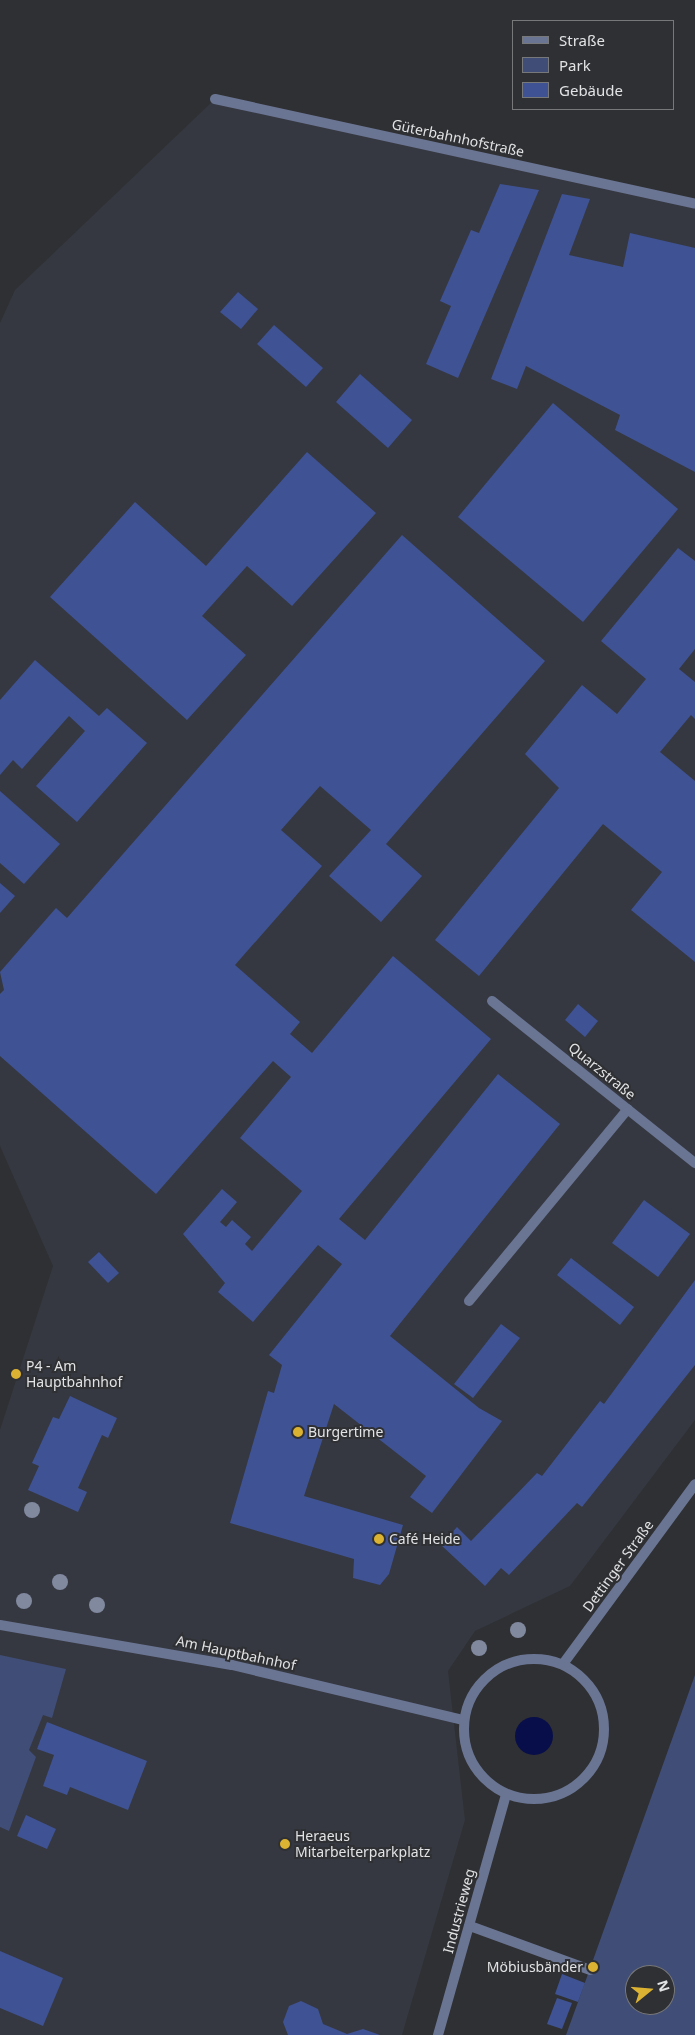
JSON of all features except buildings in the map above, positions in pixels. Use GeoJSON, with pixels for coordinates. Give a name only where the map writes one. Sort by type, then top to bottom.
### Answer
{"type":"FeatureCollection","features":[{"type":"Feature","properties":{"kind":"street","name":"Güterbahnhofstraße"},"geometry":{"type":"LineString","coordinates":[[215,99],[695,204]]}},
{"type":"Feature","properties":{"kind":"street","name":"Quarzstraße"},"geometry":{"type":"LineString","coordinates":[[492,1001],[695,1163]]}},
{"type":"Feature","properties":{"kind":"street"},"geometry":{"type":"LineString","coordinates":[[469,1300],[628,1109]]}},
{"type":"Feature","properties":{"kind":"street","name":"Dettinger Straße"},"geometry":{"type":"LineString","coordinates":[[563,1664],[695,1484]]}},
{"type":"Feature","properties":{"kind":"street","name":"Am Hauptbahnhof"},"geometry":{"type":"LineString","coordinates":[[0,1625],[232,1665],[463,1720]]}},
{"type":"Feature","properties":{"kind":"street"},"geometry":{"type":"LineString","coordinates":[[524,1659],[563,1664],[592,1688],[604,1716],[604,1741],[596,1764],[578,1785],[555,1797],[534,1800],[506,1794],[480,1775],[466,1750],[463,1720],[480,1682],[500,1666],[524,1659]]}},
{"type":"Feature","properties":{"kind":"street","name":"Industrieweg"},"geometry":{"type":"LineString","coordinates":[[438,2035],[506,1794]]}},
{"type":"Feature","properties":{"kind":"street"},"geometry":{"type":"LineString","coordinates":[[470,1926],[590,1970]]}},
{"type":"Feature","properties":{"kind":"shaded area"},"geometry":{"type":"Polygon","coordinates":[[[215,99],[695,204],[695,1420],[570,1586],[475,1631],[448,1671],[465,1820],[402,2035],[0,2035],[0,1430],[53,1266],[0,1146],[0,323],[15,290],[215,99]]]}},
{"type":"Feature","properties":{"kind":"shaded area"},"geometry":{"type":"Polygon","coordinates":[[[534,1717],[548,1722],[553,1736],[548,1750],[534,1755],[520,1750],[515,1736],[520,1722],[534,1717]]]}},
{"type":"Feature","properties":{"kind":"green space"},"geometry":{"type":"Polygon","coordinates":[[[0,1655],[66,1669],[52,1718],[43,1715],[29,1750],[36,1757],[9,1831],[0,1827],[0,1655]]]}},
{"type":"Feature","properties":{"kind":"green space"},"geometry":{"type":"Polygon","coordinates":[[[695,1675],[695,2035],[566,2035],[695,1675]]]}},
{"type":"Feature","properties":{"kind":"place","name":"P4 - Am Hauptbahnhof"},"geometry":{"type":"Point","coordinates":[16,1374]}},
{"type":"Feature","properties":{"kind":"place","name":"Burgertime"},"geometry":{"type":"Point","coordinates":[298,1432]}},
{"type":"Feature","properties":{"kind":"place","name":"Café Heide"},"geometry":{"type":"Point","coordinates":[379,1539]}},
{"type":"Feature","properties":{"kind":"place","name":"Heraeus Mitarbeiterparkplatz"},"geometry":{"type":"Point","coordinates":[285,1844]}},
{"type":"Feature","properties":{"kind":"place","name":"Möbiusbänder"},"geometry":{"type":"Point","coordinates":[593,1967]}}]}
